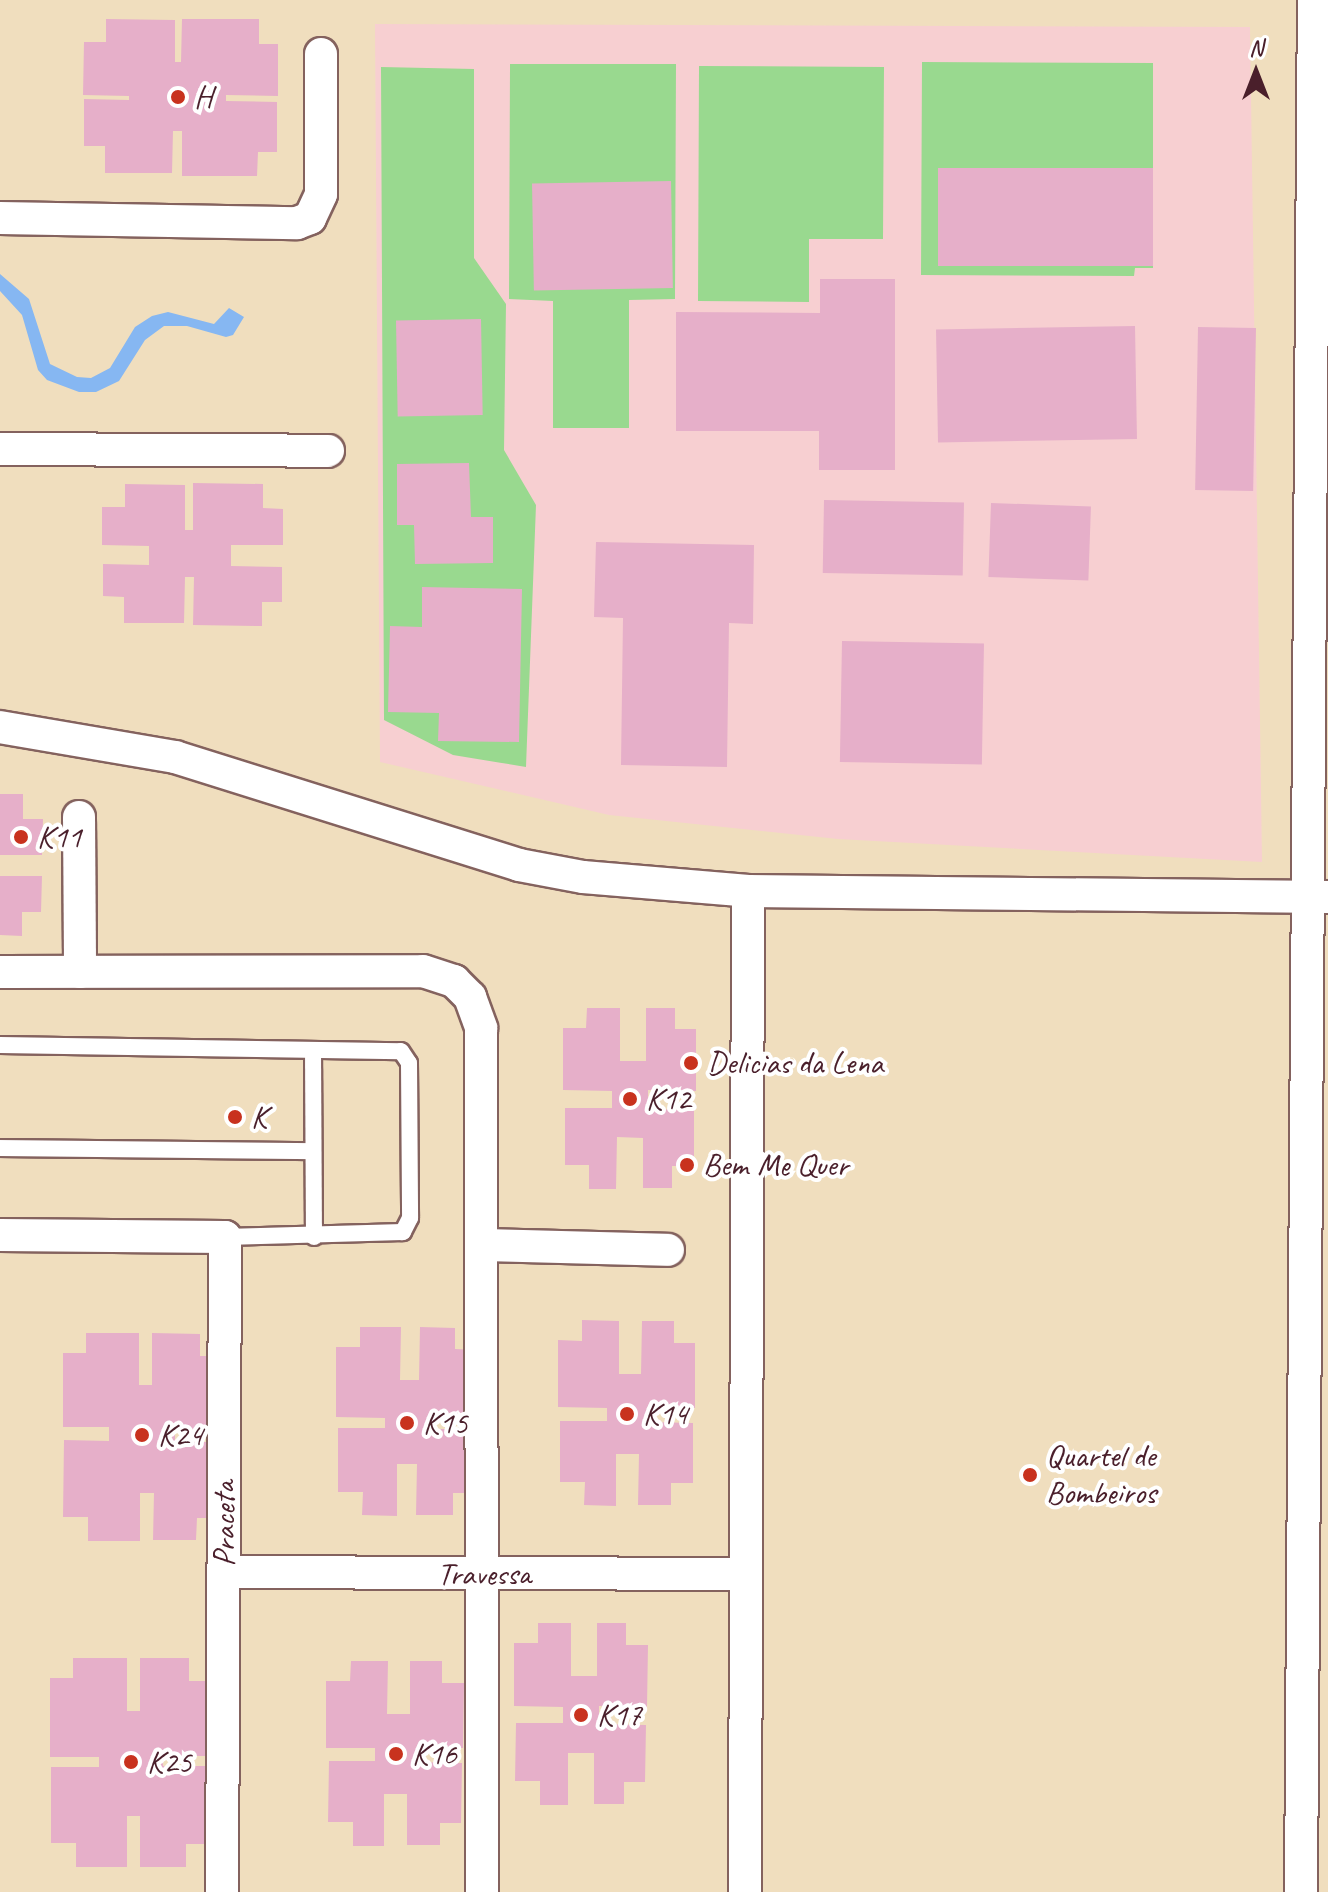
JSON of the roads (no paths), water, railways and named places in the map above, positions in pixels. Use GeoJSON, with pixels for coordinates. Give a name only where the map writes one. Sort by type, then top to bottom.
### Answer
{"type":"FeatureCollection","features":[{"type":"Feature","properties":{"kind":"street"},"geometry":{"type":"LineString","coordinates":[[1301,1892],[1319,896],[1314,0]]}},
{"type":"Feature","properties":{"kind":"street"},"geometry":{"type":"LineString","coordinates":[[0,218],[297,223],[310,218],[321,194],[321,54]]}},
{"type":"Feature","properties":{"kind":"street"},"geometry":{"type":"LineString","coordinates":[[0,449],[328,451]]}},
{"type":"Feature","properties":{"kind":"street"},"geometry":{"type":"LineString","coordinates":[[0,727],[175,757],[541,870],[748,891],[1319,896]]}},
{"type":"Feature","properties":{"kind":"street"},"geometry":{"type":"LineString","coordinates":[[79,817],[80,972]]}},
{"type":"Feature","properties":{"kind":"street"},"geometry":{"type":"LineString","coordinates":[[745,1892],[748,891]]}},
{"type":"Feature","properties":{"kind":"street"},"geometry":{"type":"LineString","coordinates":[[0,972],[423,971],[454,981],[470,997],[481,1028],[482,1892]]}},
{"type":"Feature","properties":{"kind":"street"},"geometry":{"type":"LineString","coordinates":[[0,1235],[225,1237]]}},
{"type":"Feature","properties":{"kind":"street","name":"Praceta"},"geometry":{"type":"LineString","coordinates":[[222,1892],[225,1237]]}},
{"type":"Feature","properties":{"kind":"street"},"geometry":{"type":"LineString","coordinates":[[482,1245],[668,1250]]}},
{"type":"Feature","properties":{"kind":"street","name":"Travessa"},"geometry":{"type":"LineString","coordinates":[[224,1572],[744,1574]]}},
{"type":"Feature","properties":{"kind":"lane"},"geometry":{"type":"LineString","coordinates":[[0,1045],[313,1050],[394,1048],[406,1056],[410,1218],[395,1235],[225,1237]]}},
{"type":"Feature","properties":{"kind":"lane"},"geometry":{"type":"LineString","coordinates":[[313,1050],[314,1237]]}},
{"type":"Feature","properties":{"kind":"lane"},"geometry":{"type":"LineString","coordinates":[[0,1148],[312,1151]]}},
{"type":"Feature","properties":{"kind":"water"},"geometry":{"type":"Polygon","coordinates":[[[0,274],[29,299],[50,364],[77,377],[91,378],[110,368],[135,327],[152,316],[168,312],[214,324],[229,308],[244,317],[233,335],[226,337],[187,326],[164,326],[145,340],[119,381],[96,392],[79,392],[47,380],[38,370],[22,315],[0,291],[0,274]]]}},
{"type":"Feature","properties":{"kind":"place","name":"H"},"geometry":{"type":"Point","coordinates":[178,97]}},
{"type":"Feature","properties":{"kind":"place","name":"K11"},"geometry":{"type":"Point","coordinates":[21,837]}},
{"type":"Feature","properties":{"kind":"place","name":"Delicias da Lena"},"geometry":{"type":"Point","coordinates":[691,1063]}},
{"type":"Feature","properties":{"kind":"place","name":"K12"},"geometry":{"type":"Point","coordinates":[630,1099]}},
{"type":"Feature","properties":{"kind":"place","name":"K"},"geometry":{"type":"Point","coordinates":[235,1117]}},
{"type":"Feature","properties":{"kind":"place","name":"Bem Me Quer"},"geometry":{"type":"Point","coordinates":[687,1165]}},
{"type":"Feature","properties":{"kind":"place","name":"K14"},"geometry":{"type":"Point","coordinates":[627,1414]}},
{"type":"Feature","properties":{"kind":"place","name":"K15"},"geometry":{"type":"Point","coordinates":[407,1423]}},
{"type":"Feature","properties":{"kind":"place","name":"K24"},"geometry":{"type":"Point","coordinates":[142,1435]}},
{"type":"Feature","properties":{"kind":"place","name":"Quartel de Bombeiros"},"geometry":{"type":"Point","coordinates":[1030,1475]}},
{"type":"Feature","properties":{"kind":"place","name":"K17"},"geometry":{"type":"Point","coordinates":[581,1715]}},
{"type":"Feature","properties":{"kind":"place","name":"K16"},"geometry":{"type":"Point","coordinates":[396,1754]}},
{"type":"Feature","properties":{"kind":"place","name":"K25"},"geometry":{"type":"Point","coordinates":[131,1762]}}]}
